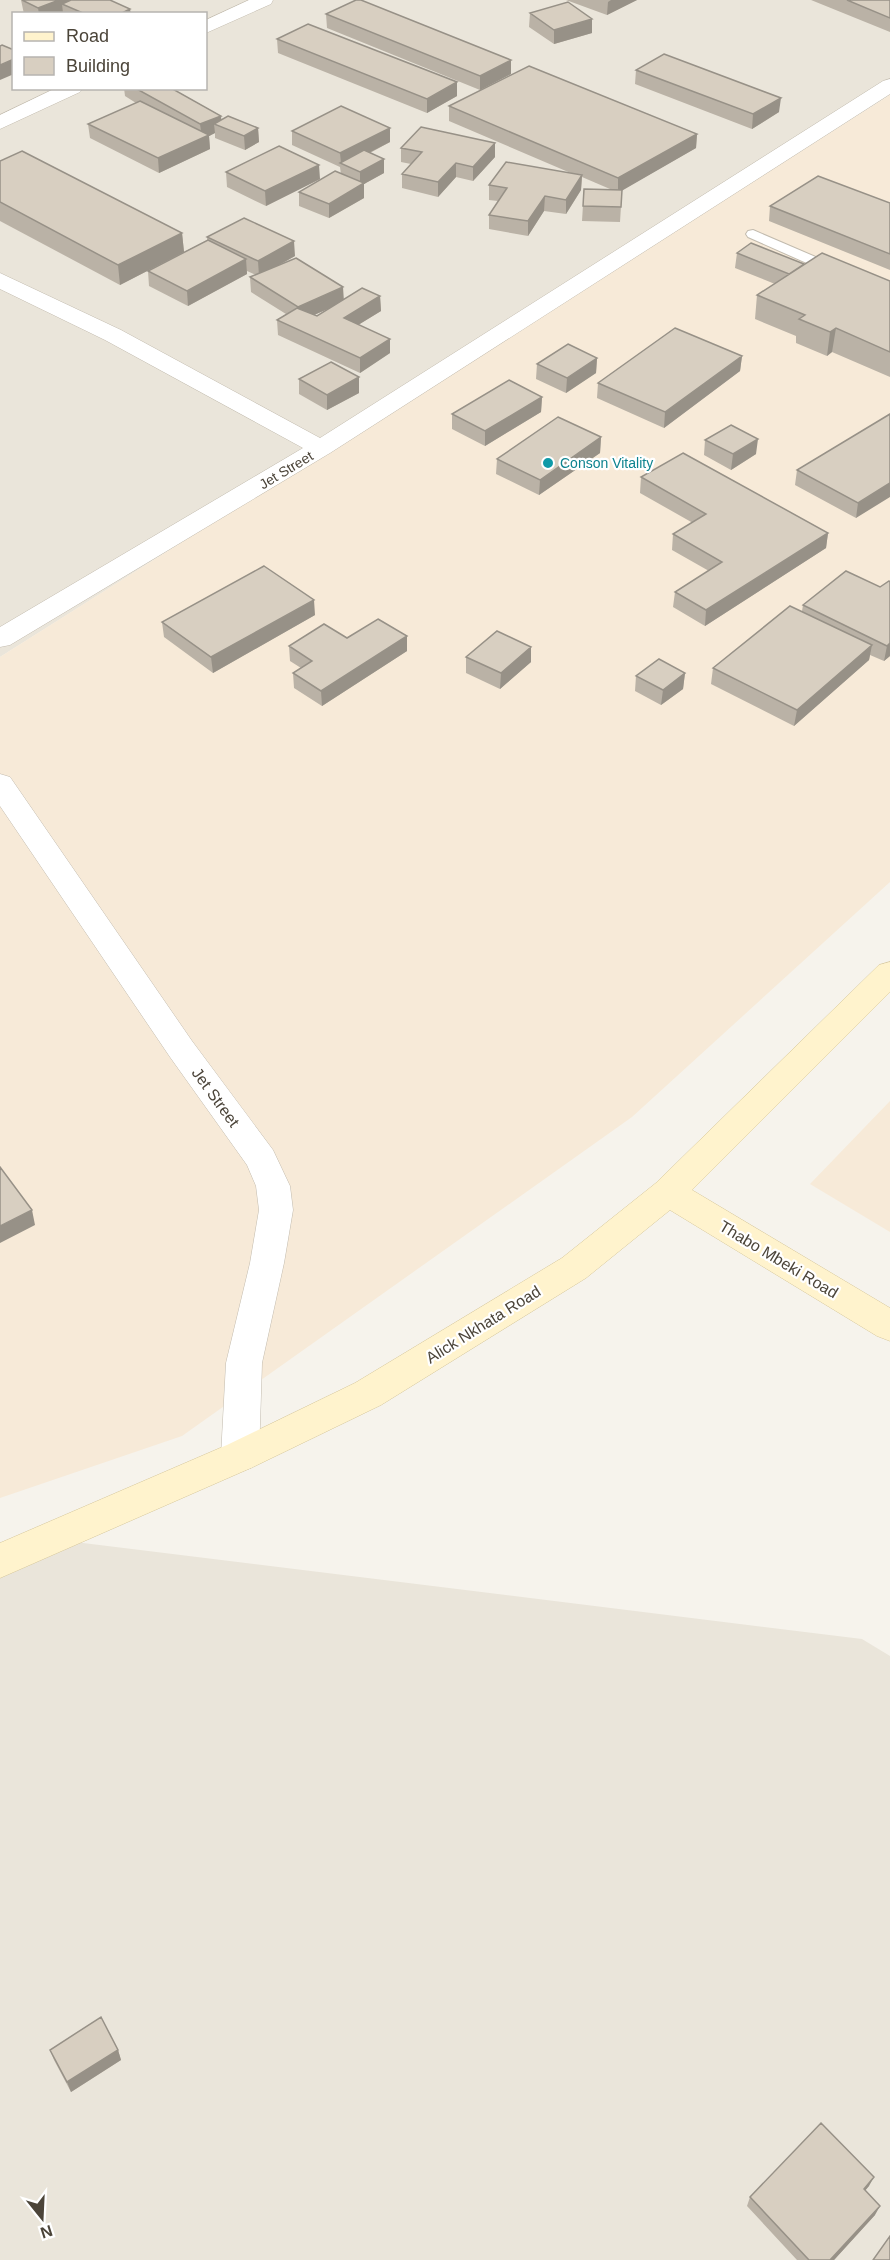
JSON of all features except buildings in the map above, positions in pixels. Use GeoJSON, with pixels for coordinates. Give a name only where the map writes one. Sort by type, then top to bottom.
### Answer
{"type":"FeatureCollection","features":[{"type":"Feature","properties":{"kind":"main road","name":"Alick Nkhata Road"},"geometry":{"type":"LineString","coordinates":[[0,1561],[240,1456],[368,1394],[574,1268],[668,1192],[890,973]]}},
{"type":"Feature","properties":{"kind":"main road","name":"Thabo Mbeki Road"},"geometry":{"type":"LineString","coordinates":[[668,1192],[890,1326]]}},
{"type":"Feature","properties":{"kind":"street"},"geometry":{"type":"LineString","coordinates":[[207,27],[264,0]]}},
{"type":"Feature","properties":{"kind":"street"},"geometry":{"type":"LineString","coordinates":[[321,448],[890,85]]}},
{"type":"Feature","properties":{"kind":"street"},"geometry":{"type":"LineString","coordinates":[[0,123],[70,90]]}},
{"type":"Feature","properties":{"kind":"street","name":"Jet Street"},"geometry":{"type":"LineString","coordinates":[[0,280],[112,335],[321,448]]}},
{"type":"Feature","properties":{"kind":"street","name":"Jet Street"},"geometry":{"type":"LineString","coordinates":[[0,639],[321,448]]}},
{"type":"Feature","properties":{"kind":"street","name":"Jet Street"},"geometry":{"type":"LineString","coordinates":[[0,784],[181,1049],[261,1159],[273,1186],[276,1210],[267,1263],[244,1363],[240,1456]]}},
{"type":"Feature","properties":{"kind":"lane"},"geometry":{"type":"LineString","coordinates":[[753,234],[890,295]]}},
{"type":"Feature","properties":{"kind":"shaded area"},"geometry":{"type":"Polygon","coordinates":[[[0,0],[890,0],[890,95],[0,657],[0,0]]]}},
{"type":"Feature","properties":{"kind":"shaded area"},"geometry":{"type":"Polygon","coordinates":[[[890,95],[890,882],[632,1117],[182,1436],[0,1498],[0,657],[890,95]]]}},
{"type":"Feature","properties":{"kind":"shaded area"},"geometry":{"type":"Polygon","coordinates":[[[890,1101],[890,1232],[810,1184],[890,1101]]]}},
{"type":"Feature","properties":{"kind":"shaded area"},"geometry":{"type":"Polygon","coordinates":[[[75,1542],[862,1639],[890,1656],[890,2260],[0,2260],[0,1572],[75,1542]]]}},
{"type":"Feature","properties":{"kind":"place","name":"Conson Vitality"},"geometry":{"type":"Point","coordinates":[548,463]}}]}
